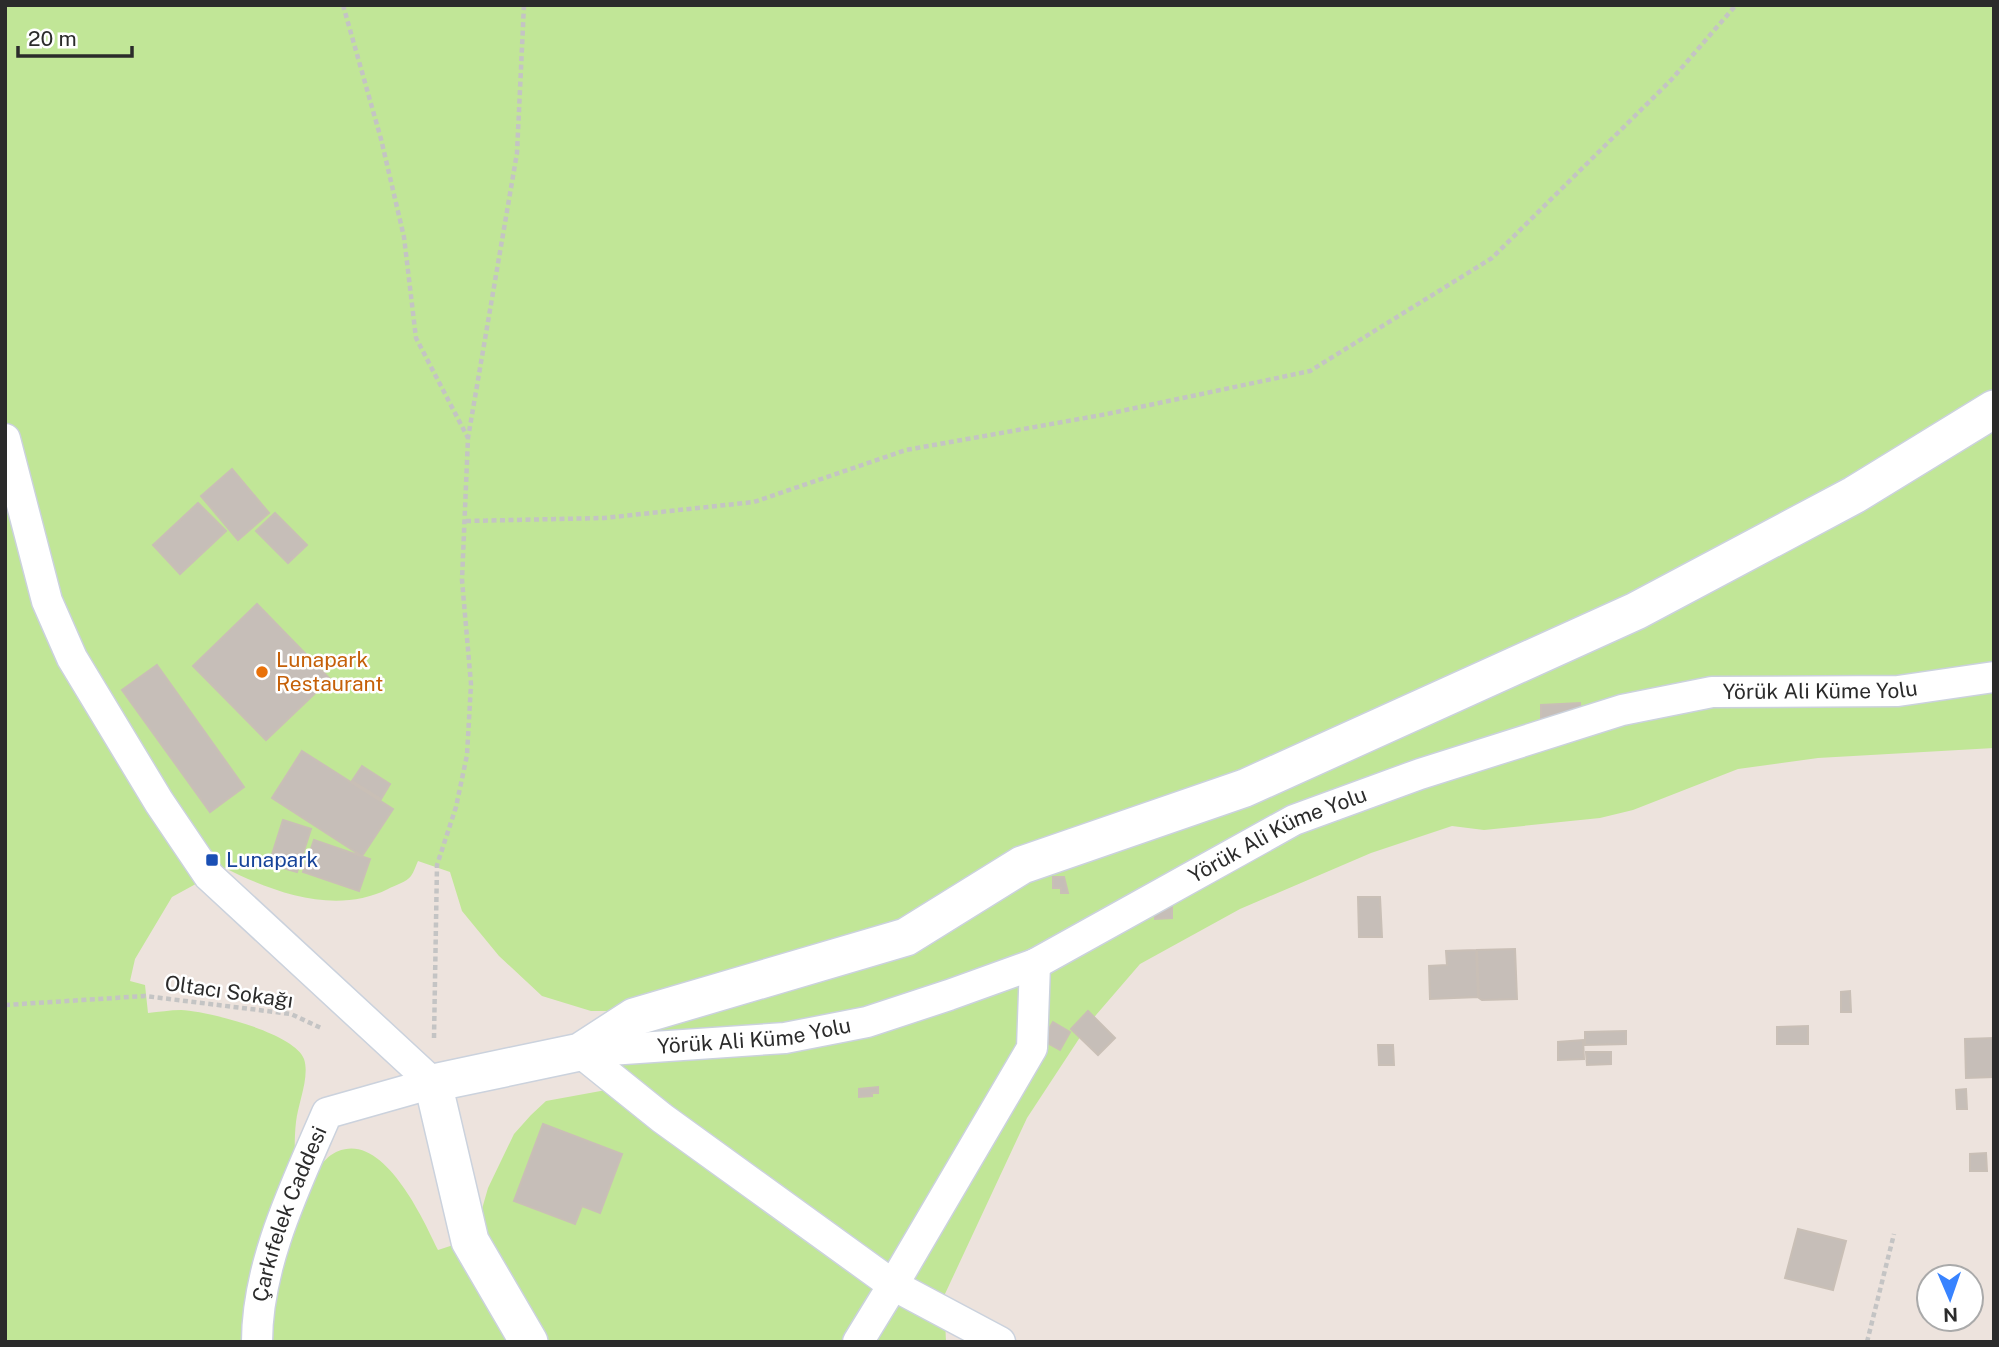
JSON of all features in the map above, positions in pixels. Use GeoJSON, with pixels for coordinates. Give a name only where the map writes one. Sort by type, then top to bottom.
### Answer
{"type":"FeatureCollection","features":[{"type":"Feature","properties":{"kind":"street"},"geometry":{"type":"LineString","coordinates":[[433,1083],[580,1052],[634,1017],[906,937],[1022,866],[1245,788],[1623,617],[1854,495],[1994,409]]}},
{"type":"Feature","properties":{"kind":"street"},"geometry":{"type":"LineString","coordinates":[[5,439],[47,601],[72,659],[166,813],[209,876],[433,1083],[470,1241],[529,1342]]}},
{"type":"Feature","properties":{"kind":"street","name":"Yörük Ali Küme Yolu"},"geometry":{"type":"LineString","coordinates":[[580,1052],[785,1038],[867,1022],[1035,964],[1294,820],[1420,774],[1622,710],[1713,692],[1898,691],[1994,677]]}},
{"type":"Feature","properties":{"kind":"street"},"geometry":{"type":"LineString","coordinates":[[858,1342],[1031,1048],[1035,964]]}},
{"type":"Feature","properties":{"kind":"street"},"geometry":{"type":"LineString","coordinates":[[580,1052],[662,1118],[893,1285],[1000,1342]]}},
{"type":"Feature","properties":{"kind":"street","name":"Çarkıfelek Caddesi"},"geometry":{"type":"LineString","coordinates":[[257,1342],[257,1325],[268,1269],[296,1186],[327,1113],[433,1083]]}},
{"type":"Feature","properties":{"kind":"path"},"geometry":{"type":"LineString","coordinates":[[343,5],[381,139],[404,237],[416,338],[468,438]]}},
{"type":"Feature","properties":{"kind":"path"},"geometry":{"type":"LineString","coordinates":[[433,1083],[437,865],[456,807],[468,743],[471,684],[462,580],[468,438],[517,153],[524,5]]}},
{"type":"Feature","properties":{"kind":"path"},"geometry":{"type":"LineString","coordinates":[[466,520],[604,518],[754,502],[906,450],[1107,414],[1310,371],[1492,258],[1672,79],[1736,5]]}},
{"type":"Feature","properties":{"kind":"path","name":"Oltacı Sokağı"},"geometry":{"type":"LineString","coordinates":[[5,1005],[145,996],[291,1014],[327,1031]]}},
{"type":"Feature","properties":{"kind":"path"},"geometry":{"type":"LineString","coordinates":[[1867,1342],[1895,1234]]}},
{"type":"Feature","properties":{"kind":"green space"},"geometry":{"type":"Polygon","coordinates":[[[5,5],[1994,5],[1994,748],[1818,758],[1738,769],[1633,810],[1600,818],[1484,830],[1452,826],[1371,853],[1240,909],[1140,964],[1090,1022],[1027,1118],[944,1296],[946,1342],[5,1342],[5,5]],[[418,861],[409,878],[388,889],[368,897],[326,900],[284,892],[225,868],[172,897],[135,959],[130,981],[145,985],[148,1013],[181,1010],[210,1014],[268,1032],[297,1049],[304,1059],[306,1074],[296,1122],[295,1171],[312,1175],[331,1155],[349,1149],[366,1152],[382,1163],[397,1179],[422,1218],[438,1250],[484,1235],[482,1209],[488,1188],[514,1134],[546,1101],[617,1088],[612,1011],[591,1011],[542,996],[499,956],[462,911],[450,872],[418,861]]]}},
{"type":"Feature","properties":{"kind":"building"},"geometry":{"type":"Polygon","coordinates":[[[232,469],[269,513],[238,540],[201,496],[232,469]]]}},
{"type":"Feature","properties":{"kind":"building"},"geometry":{"type":"Polygon","coordinates":[[[198,503],[226,531],[180,574],[153,545],[198,503]]]}},
{"type":"Feature","properties":{"kind":"building"},"geometry":{"type":"Polygon","coordinates":[[[275,513],[307,545],[288,563],[256,531],[275,513]]]}},
{"type":"Feature","properties":{"kind":"building","name":"Lunapark Restaurant"},"geometry":{"type":"Polygon","coordinates":[[[257,604],[330,679],[266,740],[193,666],[257,604]]]}},
{"type":"Feature","properties":{"kind":"building"},"geometry":{"type":"Polygon","coordinates":[[[157,665],[244,787],[210,812],[122,690],[157,665]]]}},
{"type":"Feature","properties":{"kind":"building"},"geometry":{"type":"Polygon","coordinates":[[[1580,703],[1581,719],[1541,721],[1541,705],[1580,703]]]}},
{"type":"Feature","properties":{"kind":"building"},"geometry":{"type":"Polygon","coordinates":[[[302,751],[393,809],[362,856],[272,798],[302,751]]]}},
{"type":"Feature","properties":{"kind":"building"},"geometry":{"type":"Polygon","coordinates":[[[362,766],[390,784],[381,799],[352,781],[362,766]]]}},
{"type":"Feature","properties":{"kind":"building"},"geometry":{"type":"Polygon","coordinates":[[[283,820],[311,829],[297,872],[269,864],[283,820]]]}},
{"type":"Feature","properties":{"kind":"building"},"geometry":{"type":"Polygon","coordinates":[[[314,840],[370,859],[359,891],[303,872],[314,840]]]}},
{"type":"Feature","properties":{"kind":"building"},"geometry":{"type":"Polygon","coordinates":[[[1053,877],[1064,877],[1068,893],[1061,893],[1061,888],[1053,888],[1053,877]]]}},
{"type":"Feature","properties":{"kind":"building"},"geometry":{"type":"Polygon","coordinates":[[[1358,897],[1380,897],[1382,937],[1359,937],[1358,897]]]}},
{"type":"Feature","properties":{"kind":"building"},"geometry":{"type":"Polygon","coordinates":[[[1172,904],[1172,918],[1155,919],[1155,905],[1172,904]]]}},
{"type":"Feature","properties":{"kind":"building"},"geometry":{"type":"Polygon","coordinates":[[[1515,949],[1517,999],[1479,998],[1477,950],[1515,949]]]}},
{"type":"Feature","properties":{"kind":"building"},"geometry":{"type":"Polygon","coordinates":[[[1476,950],[1478,997],[1430,999],[1429,966],[1447,965],[1446,951],[1476,950]]]}},
{"type":"Feature","properties":{"kind":"building"},"geometry":{"type":"Polygon","coordinates":[[[1850,991],[1851,1012],[1841,1012],[1841,992],[1850,991]]]}},
{"type":"Feature","properties":{"kind":"building"},"geometry":{"type":"Polygon","coordinates":[[[1088,1011],[1115,1038],[1098,1055],[1071,1029],[1088,1011]]]}},
{"type":"Feature","properties":{"kind":"building"},"geometry":{"type":"Polygon","coordinates":[[[1053,1022],[1070,1032],[1060,1050],[1042,1040],[1053,1022]]]}},
{"type":"Feature","properties":{"kind":"building"},"geometry":{"type":"Polygon","coordinates":[[[1808,1026],[1808,1044],[1777,1044],[1777,1027],[1808,1026]]]}},
{"type":"Feature","properties":{"kind":"building"},"geometry":{"type":"Polygon","coordinates":[[[1626,1031],[1626,1044],[1585,1045],[1585,1032],[1626,1031]]]}},
{"type":"Feature","properties":{"kind":"building"},"geometry":{"type":"Polygon","coordinates":[[[1994,1038],[1994,1077],[1966,1078],[1965,1039],[1994,1038]]]}},
{"type":"Feature","properties":{"kind":"building"},"geometry":{"type":"Polygon","coordinates":[[[1583,1040],[1584,1059],[1558,1060],[1558,1042],[1583,1040]]]}},
{"type":"Feature","properties":{"kind":"building"},"geometry":{"type":"Polygon","coordinates":[[[1378,1045],[1393,1045],[1394,1065],[1379,1065],[1378,1045]]]}},
{"type":"Feature","properties":{"kind":"building"},"geometry":{"type":"Polygon","coordinates":[[[1586,1052],[1611,1052],[1611,1064],[1587,1065],[1586,1052]]]}},
{"type":"Feature","properties":{"kind":"building"},"geometry":{"type":"Polygon","coordinates":[[[878,1087],[878,1093],[859,1097],[859,1089],[878,1087]]]}},
{"type":"Feature","properties":{"kind":"building"},"geometry":{"type":"Polygon","coordinates":[[[1966,1089],[1967,1109],[1957,1109],[1956,1090],[1966,1089]]]}},
{"type":"Feature","properties":{"kind":"building"},"geometry":{"type":"Polygon","coordinates":[[[543,1124],[622,1154],[600,1213],[582,1206],[575,1224],[514,1201],[543,1124]]]}},
{"type":"Feature","properties":{"kind":"building"},"geometry":{"type":"Polygon","coordinates":[[[1986,1153],[1987,1171],[1970,1171],[1970,1154],[1986,1153]]]}},
{"type":"Feature","properties":{"kind":"building"},"geometry":{"type":"Polygon","coordinates":[[[1798,1229],[1846,1241],[1833,1290],[1785,1278],[1798,1229]]]}},
{"type":"Feature","properties":{"kind":"place","name":"Lunapark Restaurant"},"geometry":{"type":"Point","coordinates":[262,672]}},
{"type":"Feature","properties":{"kind":"place","name":"Lunapark"},"geometry":{"type":"Point","coordinates":[212,860]}}]}
